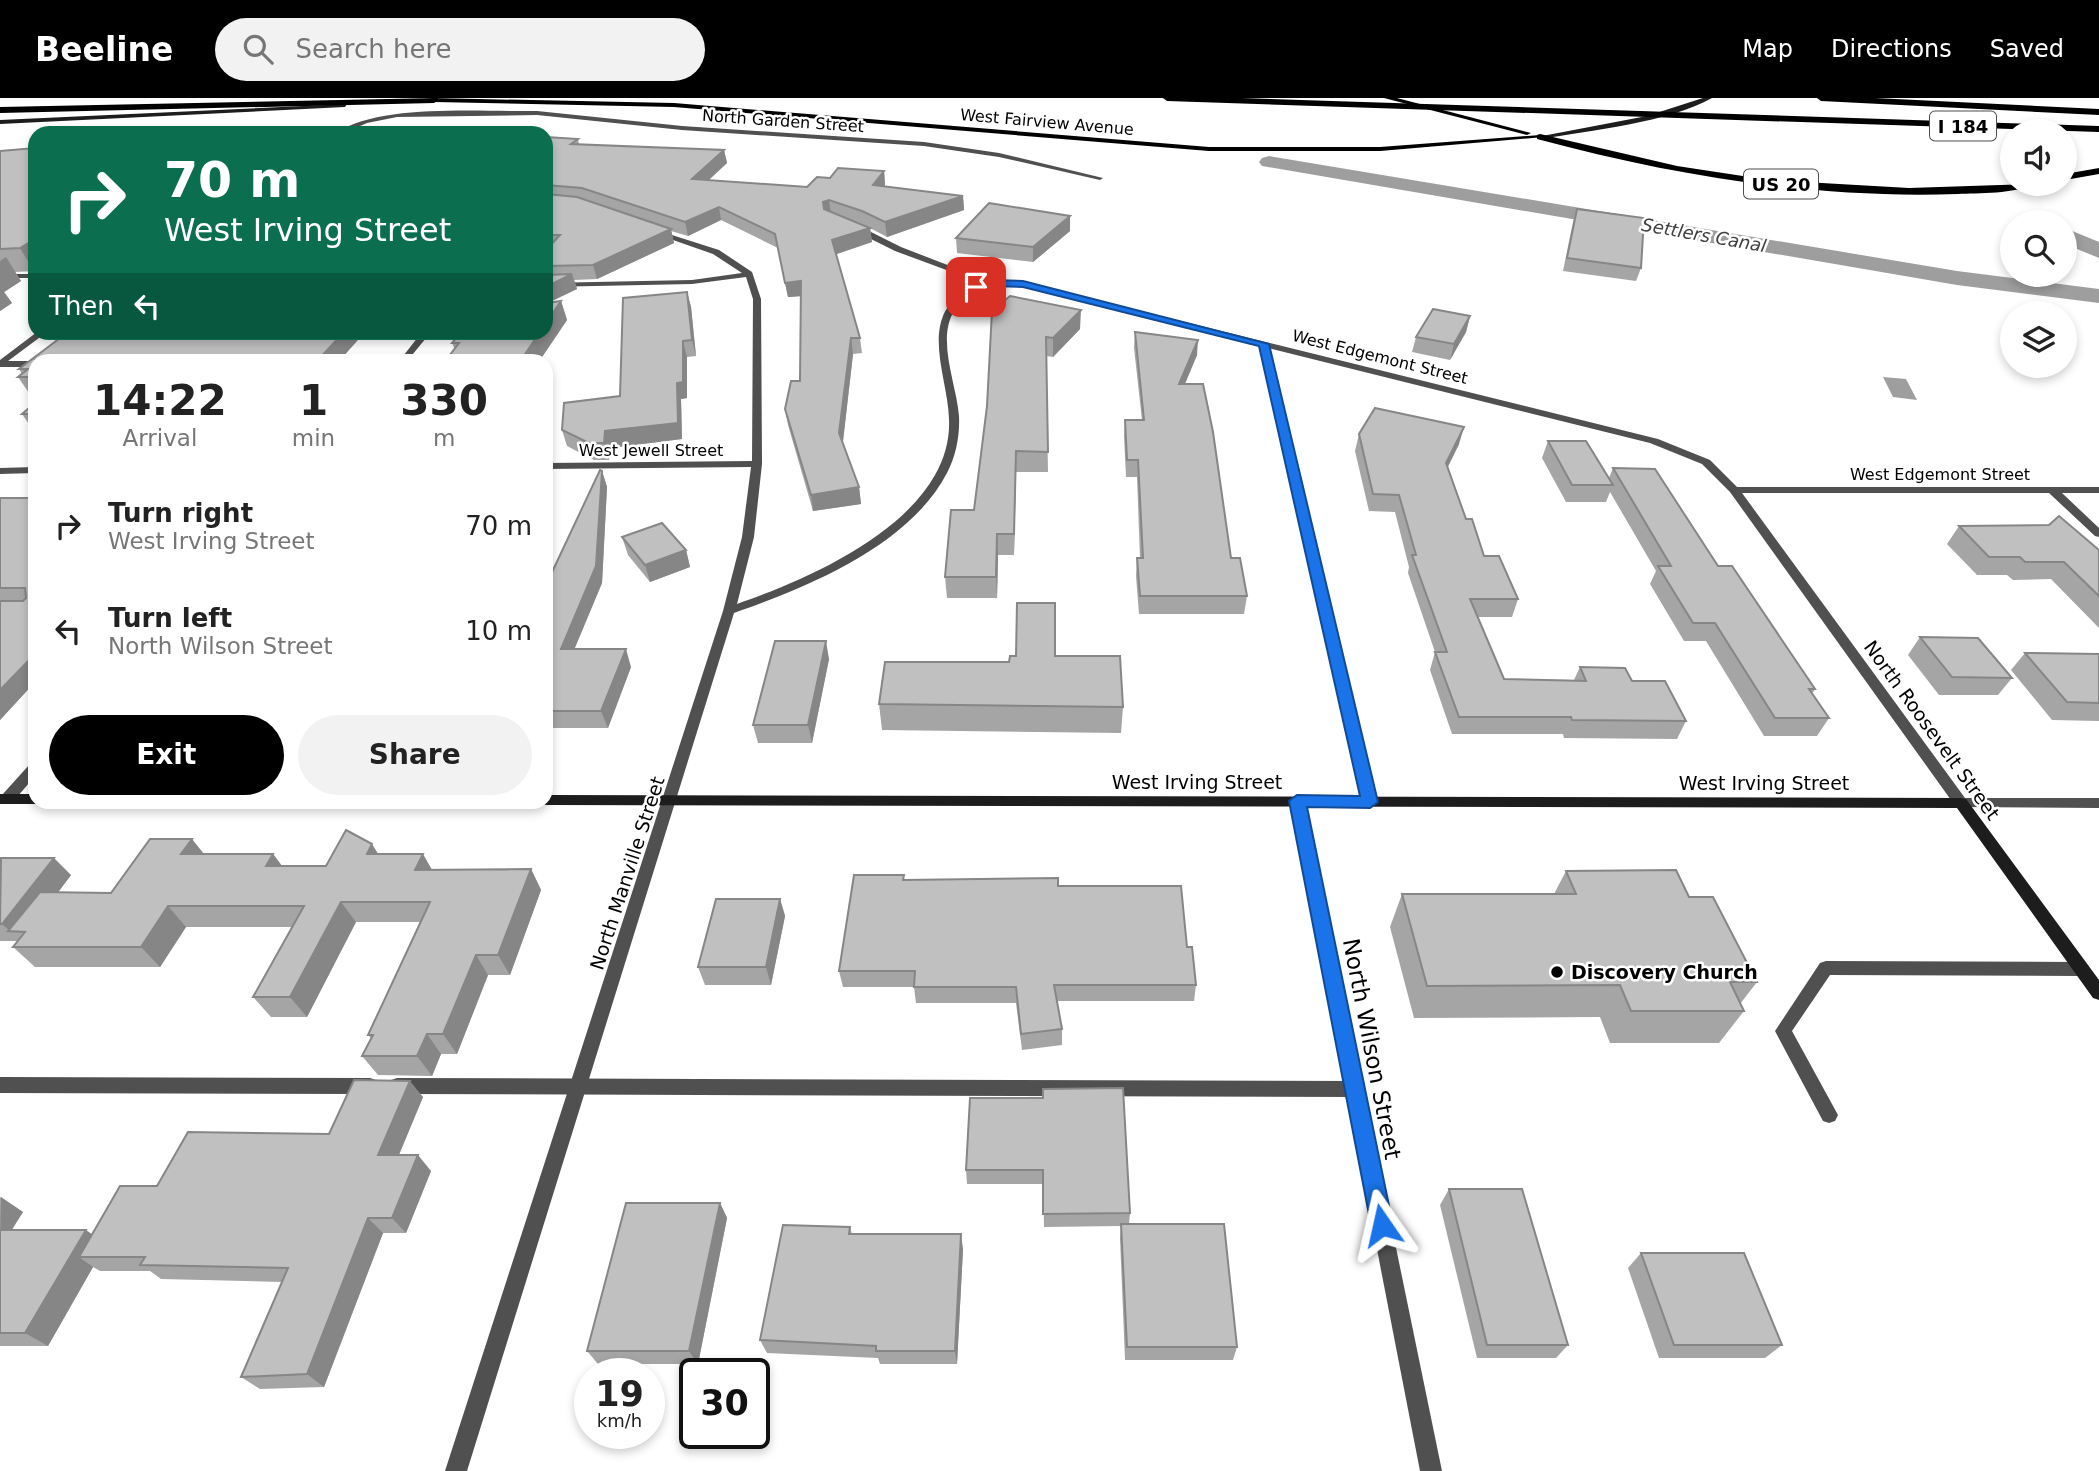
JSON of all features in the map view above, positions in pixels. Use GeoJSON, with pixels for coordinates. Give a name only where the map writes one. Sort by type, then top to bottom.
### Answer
{"type":"FeatureCollection","features":[{"type":"Feature","properties":{"kind":"highway"},"geometry":{"type":"LineString","coordinates":[[0,110],[172,98]]}},
{"type":"Feature","properties":{"kind":"highway","name":"I 184"},"geometry":{"type":"LineString","coordinates":[[1167,98],[2099,129]]}},
{"type":"Feature","properties":{"kind":"highway"},"geometry":{"type":"LineString","coordinates":[[1821,98],[2099,113]]}},
{"type":"Feature","properties":{"kind":"highway"},"geometry":{"type":"LineString","coordinates":[[0,110],[434,100]]}},
{"type":"Feature","properties":{"kind":"highway"},"geometry":{"type":"LineString","coordinates":[[1652,104],[1722,106]]}},
{"type":"Feature","properties":{"kind":"highway","name":"I 184"},"geometry":{"type":"LineString","coordinates":[[1848,111],[2099,113]]}},
{"type":"Feature","properties":{"kind":"highway","name":"US 20"},"geometry":{"type":"LineString","coordinates":[[1540,137],[1580,148],[1721,177],[1802,186],[1863,191],[1945,191],[2000,186]]}},
{"type":"Feature","properties":{"kind":"highway"},"geometry":{"type":"LineString","coordinates":[[2077,175],[2099,171]]}},
{"type":"Feature","properties":{"kind":"main road","name":"US 20"},"geometry":{"type":"LineString","coordinates":[[1388,98],[1540,137]]}},
{"type":"Feature","properties":{"kind":"main road","name":"West Fairview Avenue"},"geometry":{"type":"LineString","coordinates":[[434,100],[674,105],[1209,149],[1380,149],[1540,137]]}},
{"type":"Feature","properties":{"kind":"street","name":"West Fairview Avenue"},"geometry":{"type":"LineString","coordinates":[[1540,137],[1685,108],[1709,98]]}},
{"type":"Feature","properties":{"kind":"street","name":"West Fairview Avenue"},"geometry":{"type":"LineString","coordinates":[[0,122],[434,100]]}},
{"type":"Feature","properties":{"kind":"street","name":"North Garden Street"},"geometry":{"type":"LineString","coordinates":[[354,126],[365,121],[397,116],[537,113],[682,128],[925,144],[999,155],[1100,178]]}},
{"type":"Feature","properties":{"kind":"street"},"geometry":{"type":"LineString","coordinates":[[850,225],[898,249],[990,283]]}},
{"type":"Feature","properties":{"kind":"street"},"geometry":{"type":"LineString","coordinates":[[653,230],[716,252],[749,274]]}},
{"type":"Feature","properties":{"kind":"street"},"geometry":{"type":"LineString","coordinates":[[553,285],[692,282],[749,274]]}},
{"type":"Feature","properties":{"kind":"street","name":"North Manville Street"},"geometry":{"type":"LineString","coordinates":[[456,1471],[671,800],[729,611],[748,537],[757,464],[757,299],[749,274]]}},
{"type":"Feature","properties":{"kind":"street"},"geometry":{"type":"LineString","coordinates":[[0,276],[28,276]]}},
{"type":"Feature","properties":{"kind":"street","name":"West Edgemont Street"},"geometry":{"type":"LineString","coordinates":[[729,611],[785,592],[867,547],[912,510],[938,480],[952,447],[954,417],[943,335],[946,313],[959,297],[990,283],[1023,284],[1654,441],[1706,462],[1734,490],[2099,490]]}},
{"type":"Feature","properties":{"kind":"street"},"geometry":{"type":"LineString","coordinates":[[0,364],[32,340]]}},
{"type":"Feature","properties":{"kind":"street"},"geometry":{"type":"LineString","coordinates":[[409,354],[420,340]]}},
{"type":"Feature","properties":{"kind":"street"},"geometry":{"type":"LineString","coordinates":[[1264,344],[1370,802]]}},
{"type":"Feature","properties":{"kind":"street"},"geometry":{"type":"LineString","coordinates":[[0,364],[28,364]]}},
{"type":"Feature","properties":{"kind":"street","name":"West Jewell Street"},"geometry":{"type":"LineString","coordinates":[[553,466],[757,464]]}},
{"type":"Feature","properties":{"kind":"street"},"geometry":{"type":"LineString","coordinates":[[0,471],[28,470]]}},
{"type":"Feature","properties":{"kind":"street","name":"North Roosevelt Street"},"geometry":{"type":"LineString","coordinates":[[1734,490],[2099,993]]}},
{"type":"Feature","properties":{"kind":"street"},"geometry":{"type":"LineString","coordinates":[[2052,490],[2099,534]]}},
{"type":"Feature","properties":{"kind":"street"},"geometry":{"type":"LineString","coordinates":[[3,799],[28,774]]}},
{"type":"Feature","properties":{"kind":"street"},"geometry":{"type":"LineString","coordinates":[[3,799],[28,799]]}},
{"type":"Feature","properties":{"kind":"street","name":"West Irving Street"},"geometry":{"type":"LineString","coordinates":[[553,800],[2099,803]]}},
{"type":"Feature","properties":{"kind":"street","name":"North Wilson Street"},"geometry":{"type":"LineString","coordinates":[[1297,801],[1431,1471]]}},
{"type":"Feature","properties":{"kind":"street"},"geometry":{"type":"LineString","coordinates":[[1829,1115],[1783,1031],[1826,968],[2081,970]]}},
{"type":"Feature","properties":{"kind":"street"},"geometry":{"type":"LineString","coordinates":[[0,1086],[1355,1089]]}},
{"type":"Feature","properties":{"kind":"shaded area"},"geometry":{"type":"Polygon","coordinates":[[[1883,377],[1906,379],[1917,400],[1893,397],[1883,377]]]}},
{"type":"Feature","properties":{"kind":"building"},"geometry":{"type":"Polygon","coordinates":[[[553,137],[578,139],[571,144],[724,150],[692,179],[807,187],[817,177],[830,178],[838,168],[884,171],[873,185],[963,196],[885,222],[829,200],[823,202],[824,209],[870,228],[832,240],[860,338],[851,338],[839,433],[859,487],[811,495],[785,409],[791,381],[800,381],[801,281],[785,283],[775,234],[719,207],[685,222],[582,188],[553,186],[553,137]]]}},
{"type":"Feature","properties":{"kind":"building"},"geometry":{"type":"Polygon","coordinates":[[[28,149],[28,243],[20,248],[0,249],[0,151],[28,149]]]}},
{"type":"Feature","properties":{"kind":"building"},"geometry":{"type":"Polygon","coordinates":[[[553,195],[577,197],[671,229],[593,265],[553,266],[553,242],[560,235],[553,235],[553,195]]]}},
{"type":"Feature","properties":{"kind":"building"},"geometry":{"type":"Polygon","coordinates":[[[989,203],[1070,216],[1033,247],[956,238],[989,203]]]}},
{"type":"Feature","properties":{"kind":"building"},"geometry":{"type":"Polygon","coordinates":[[[1577,209],[1644,218],[1641,268],[1567,258],[1577,209]]]}},
{"type":"Feature","properties":{"kind":"building"},"geometry":{"type":"Polygon","coordinates":[[[572,274],[553,284],[553,275],[572,274]]]}},
{"type":"Feature","properties":{"kind":"building"},"geometry":{"type":"Polygon","coordinates":[[[687,292],[692,340],[683,341],[683,382],[677,383],[678,423],[605,431],[604,443],[589,443],[562,430],[564,403],[620,396],[623,298],[687,292]]]}},
{"type":"Feature","properties":{"kind":"building"},"geometry":{"type":"Polygon","coordinates":[[[1010,296],[1081,310],[1053,338],[1046,337],[1048,452],[1016,451],[1014,534],[997,534],[996,577],[945,577],[951,510],[974,510],[987,406],[992,311],[1010,296]]]}},
{"type":"Feature","properties":{"kind":"building"},"geometry":{"type":"Polygon","coordinates":[[[561,301],[553,313],[553,302],[561,301]]]}},
{"type":"Feature","properties":{"kind":"building"},"geometry":{"type":"Polygon","coordinates":[[[1433,309],[1470,316],[1454,344],[1416,337],[1433,309]]]}},
{"type":"Feature","properties":{"kind":"building"},"geometry":{"type":"Polygon","coordinates":[[[1135,332],[1198,340],[1179,384],[1203,384],[1213,432],[1231,558],[1240,558],[1247,596],[1140,596],[1137,558],[1143,558],[1138,460],[1127,460],[1125,420],[1144,420],[1135,332]]]}},
{"type":"Feature","properties":{"kind":"building"},"geometry":{"type":"Polygon","coordinates":[[[57,340],[337,340],[324,354],[39,354],[57,340]]]}},
{"type":"Feature","properties":{"kind":"building"},"geometry":{"type":"Polygon","coordinates":[[[454,340],[535,340],[525,354],[451,354],[459,343],[452,343],[454,340]]]}},
{"type":"Feature","properties":{"kind":"building"},"geometry":{"type":"Polygon","coordinates":[[[28,369],[28,377],[18,377],[28,369]]]}},
{"type":"Feature","properties":{"kind":"building"},"geometry":{"type":"Polygon","coordinates":[[[1375,408],[1464,427],[1446,463],[1466,519],[1472,519],[1484,556],[1499,556],[1518,599],[1470,599],[1504,679],[1586,681],[1580,667],[1625,668],[1632,681],[1665,681],[1686,721],[1459,717],[1435,652],[1447,652],[1412,555],[1416,555],[1399,495],[1373,494],[1359,434],[1375,408]]]}},
{"type":"Feature","properties":{"kind":"building"},"geometry":{"type":"Polygon","coordinates":[[[1548,441],[1586,441],[1613,485],[1572,485],[1548,441]]]}},
{"type":"Feature","properties":{"kind":"building"},"geometry":{"type":"Polygon","coordinates":[[[1613,468],[1655,469],[1718,566],[1732,566],[1815,689],[1809,689],[1829,718],[1775,718],[1715,623],[1693,623],[1658,566],[1671,566],[1613,468]]]}},
{"type":"Feature","properties":{"kind":"building"},"geometry":{"type":"Polygon","coordinates":[[[600,470],[596,566],[561,649],[626,649],[601,711],[553,711],[553,570],[600,470]]]}},
{"type":"Feature","properties":{"kind":"building"},"geometry":{"type":"Polygon","coordinates":[[[0,498],[28,498],[28,661],[0,690],[0,601],[23,601],[26,598],[25,588],[0,588],[0,498]]]}},
{"type":"Feature","properties":{"kind":"building"},"geometry":{"type":"Polygon","coordinates":[[[2059,516],[2099,550],[2099,596],[2064,562],[2025,562],[2020,557],[1989,557],[1959,526],[2049,525],[2059,516]]]}},
{"type":"Feature","properties":{"kind":"building"},"geometry":{"type":"Polygon","coordinates":[[[662,523],[686,550],[645,565],[622,537],[662,523]]]}},
{"type":"Feature","properties":{"kind":"building"},"geometry":{"type":"Polygon","coordinates":[[[1017,603],[1055,603],[1055,656],[1120,656],[1123,707],[879,704],[885,662],[1009,662],[1010,656],[1016,656],[1017,603]]]}},
{"type":"Feature","properties":{"kind":"building"},"geometry":{"type":"Polygon","coordinates":[[[1920,637],[1978,638],[2012,678],[1952,677],[1920,637]]]}},
{"type":"Feature","properties":{"kind":"building"},"geometry":{"type":"Polygon","coordinates":[[[775,641],[826,641],[808,725],[753,725],[775,641]]]}},
{"type":"Feature","properties":{"kind":"building"},"geometry":{"type":"Polygon","coordinates":[[[2025,653],[2099,654],[2099,703],[2067,702],[2025,653]]]}},
{"type":"Feature","properties":{"kind":"building"},"geometry":{"type":"Polygon","coordinates":[[[346,830],[372,844],[367,854],[423,854],[415,870],[531,869],[498,955],[476,955],[443,1034],[427,1034],[417,1056],[362,1056],[373,1035],[368,1035],[430,902],[341,902],[290,997],[253,997],[304,906],[168,906],[141,947],[13,947],[25,932],[8,931],[40,892],[111,893],[150,839],[192,839],[181,854],[273,854],[266,866],[326,866],[346,830]]]}},
{"type":"Feature","properties":{"kind":"building"},"geometry":{"type":"Polygon","coordinates":[[[1,858],[54,858],[0,924],[1,858]]]}},
{"type":"Feature","properties":{"kind":"building","name":"Discovery Church"},"geometry":{"type":"Polygon","coordinates":[[[1676,870],[1689,897],[1713,897],[1757,982],[1730,982],[1744,1011],[1631,1011],[1620,985],[1427,986],[1402,894],[1576,894],[1566,871],[1676,870]]]}},
{"type":"Feature","properties":{"kind":"building"},"geometry":{"type":"Polygon","coordinates":[[[854,875],[904,875],[903,880],[1058,878],[1058,886],[1181,886],[1187,947],[1192,947],[1196,985],[1054,985],[1062,1029],[1021,1034],[1016,987],[914,987],[915,971],[839,971],[854,875]]]}},
{"type":"Feature","properties":{"kind":"building"},"geometry":{"type":"Polygon","coordinates":[[[716,899],[780,899],[766,967],[698,967],[716,899]]]}},
{"type":"Feature","properties":{"kind":"building"},"geometry":{"type":"Polygon","coordinates":[[[354,1080],[410,1081],[378,1155],[418,1155],[392,1218],[368,1218],[307,1374],[241,1377],[288,1268],[140,1265],[145,1257],[79,1257],[120,1186],[157,1186],[188,1132],[329,1134],[354,1080]]]}},
{"type":"Feature","properties":{"kind":"building"},"geometry":{"type":"Polygon","coordinates":[[[1123,1088],[1130,1213],[1043,1214],[1043,1170],[966,1170],[970,1098],[1043,1098],[1043,1089],[1123,1088]]]}},
{"type":"Feature","properties":{"kind":"building"},"geometry":{"type":"Polygon","coordinates":[[[1449,1189],[1522,1189],[1568,1345],[1487,1345],[1449,1189]]]}},
{"type":"Feature","properties":{"kind":"building"},"geometry":{"type":"Polygon","coordinates":[[[626,1203],[720,1203],[689,1351],[587,1351],[626,1203]]]}},
{"type":"Feature","properties":{"kind":"building"},"geometry":{"type":"Polygon","coordinates":[[[1121,1224],[1224,1224],[1237,1347],[1127,1347],[1121,1224]]]}},
{"type":"Feature","properties":{"kind":"building"},"geometry":{"type":"Polygon","coordinates":[[[783,1225],[850,1227],[849,1234],[961,1234],[955,1351],[876,1351],[876,1346],[760,1340],[783,1225]]]}},
{"type":"Feature","properties":{"kind":"building"},"geometry":{"type":"Polygon","coordinates":[[[0,1230],[86,1230],[25,1333],[0,1333],[0,1230]]]}},
{"type":"Feature","properties":{"kind":"building"},"geometry":{"type":"Polygon","coordinates":[[[1641,1253],[1744,1253],[1782,1345],[1674,1345],[1641,1253]]]}},
{"type":"Feature","properties":{"kind":"waterway","name":"Settlers Canal"},"geometry":{"type":"LineString","coordinates":[[1269,162],[1957,278],[2099,296]]}},
{"type":"Feature","properties":{"kind":"waterway"},"geometry":{"type":"LineString","coordinates":[[2077,241],[2099,251]]}},
{"type":"Feature","properties":{"kind":"place","name":"Discovery Church"},"geometry":{"type":"Point","coordinates":[1557,972]}},
{"type":"Feature","properties":{"kind":"route"},"geometry":{"type":"LineString","coordinates":[[976,287],[990,283],[1023,284],[1264,344],[1370,802],[1297,801],[1382,1225]]}}]}
